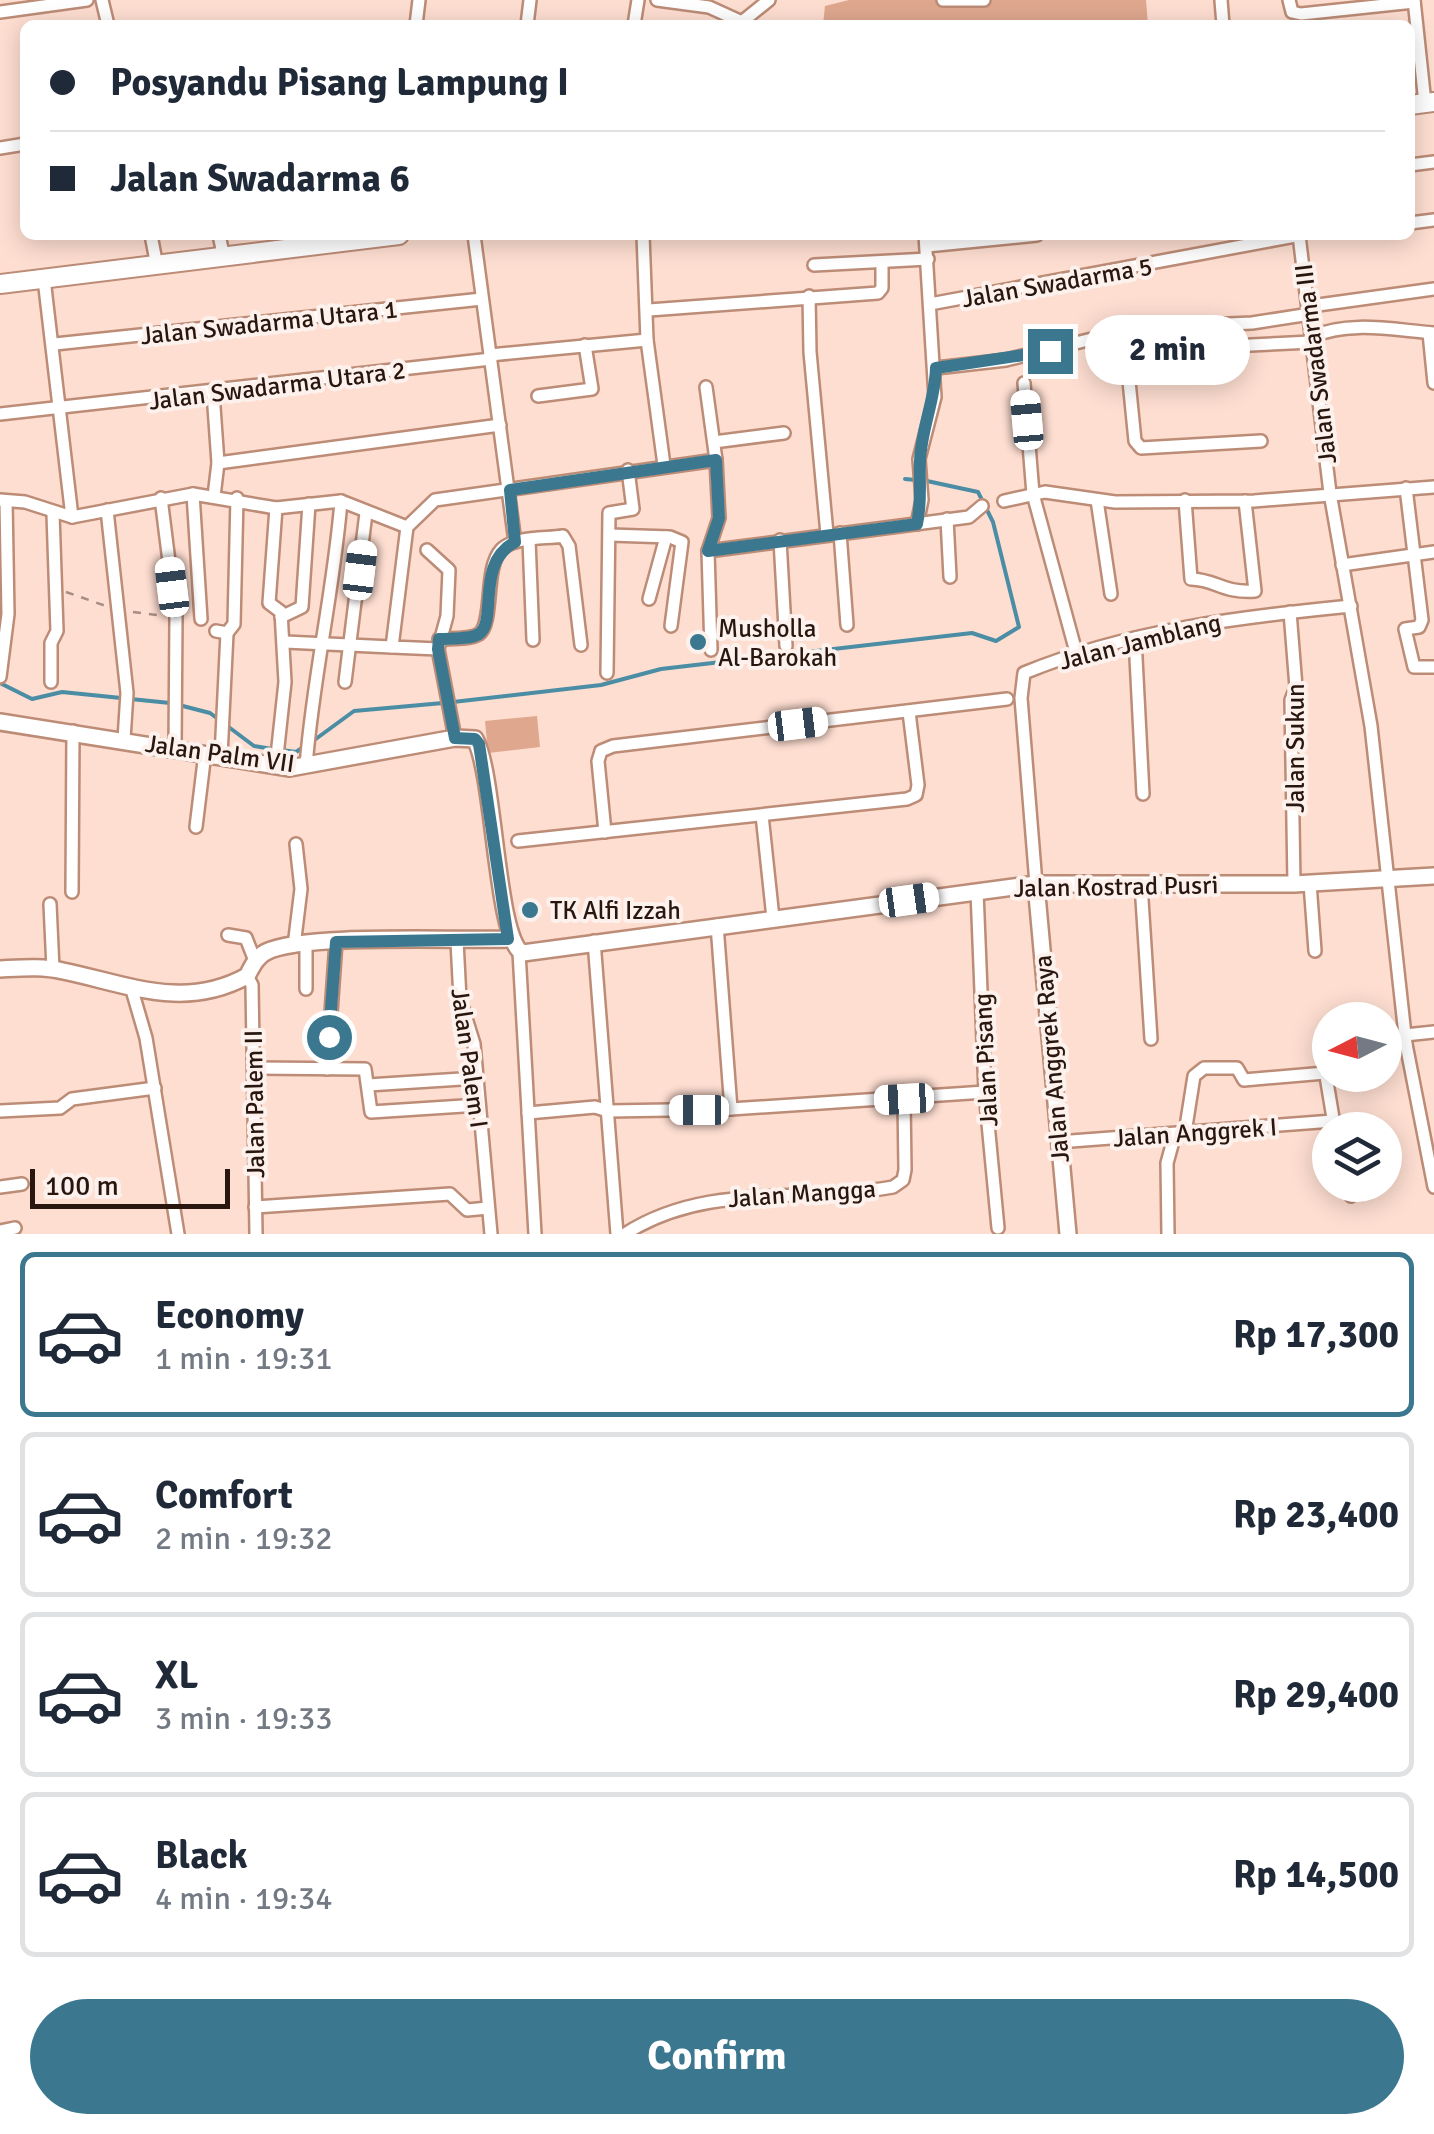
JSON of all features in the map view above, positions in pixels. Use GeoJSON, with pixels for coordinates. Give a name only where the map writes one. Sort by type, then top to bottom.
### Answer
{"type":"FeatureCollection","features":[{"type":"Feature","properties":{"kind":"main road"},"geometry":{"type":"LineString","coordinates":[[0,284],[224,258],[312,240]]}},
{"type":"Feature","properties":{"kind":"street"},"geometry":{"type":"LineString","coordinates":[[0,12],[87,0]]}},
{"type":"Feature","properties":{"kind":"street"},"geometry":{"type":"LineString","coordinates":[[657,0],[709,4],[734,20]]}},
{"type":"Feature","properties":{"kind":"street"},"geometry":{"type":"LineString","coordinates":[[745,20],[768,0]]}},
{"type":"Feature","properties":{"kind":"street"},"geometry":{"type":"LineString","coordinates":[[943,0],[984,0]]}},
{"type":"Feature","properties":{"kind":"street"},"geometry":{"type":"LineString","coordinates":[[1289,0],[1292,12],[1301,14],[1414,1],[1423,104]]}},
{"type":"Feature","properties":{"kind":"street"},"geometry":{"type":"LineString","coordinates":[[152,240],[157,266]]}},
{"type":"Feature","properties":{"kind":"street"},"geometry":{"type":"LineString","coordinates":[[220,240],[224,258]]}},
{"type":"Feature","properties":{"kind":"street"},"geometry":{"type":"LineString","coordinates":[[475,240],[515,542]]}},
{"type":"Feature","properties":{"kind":"street"},"geometry":{"type":"LineString","coordinates":[[643,240],[647,340],[664,465]]}},
{"type":"Feature","properties":{"kind":"street"},"geometry":{"type":"LineString","coordinates":[[814,266],[882,262],[927,246],[988,240]]}},
{"type":"Feature","properties":{"kind":"street","name":"Jalan Swadarma 5"},"geometry":{"type":"LineString","coordinates":[[930,304],[1273,240]]}},
{"type":"Feature","properties":{"kind":"street","name":"Jalan Swadarma III"},"geometry":{"type":"LineString","coordinates":[[1301,240],[1330,493],[1371,726],[1406,1039],[1428,1131],[1434,1187]]}},
{"type":"Feature","properties":{"kind":"street"},"geometry":{"type":"LineString","coordinates":[[917,524],[922,500],[920,459],[935,396],[927,246]]}},
{"type":"Feature","properties":{"kind":"street"},"geometry":{"type":"LineString","coordinates":[[648,310],[880,292],[882,262]]}},
{"type":"Feature","properties":{"kind":"street"},"geometry":{"type":"LineString","coordinates":[[44,279],[55,344],[72,518]]}},
{"type":"Feature","properties":{"kind":"street"},"geometry":{"type":"LineString","coordinates":[[1261,441],[1141,448],[1134,442],[1126,351],[1310,326],[1434,289]]}},
{"type":"Feature","properties":{"kind":"street"},"geometry":{"type":"LineString","coordinates":[[809,296],[810,352],[847,625]]}},
{"type":"Feature","properties":{"kind":"street","name":"Jalan Swadarma Utara 1"},"geometry":{"type":"LineString","coordinates":[[55,344],[482,299]]}},
{"type":"Feature","properties":{"kind":"street"},"geometry":{"type":"LineString","coordinates":[[936,368],[1006,360],[1137,328],[1252,323],[1432,333],[1434,383]]}},
{"type":"Feature","properties":{"kind":"street","name":"Jalan Swadarma Utara 2"},"geometry":{"type":"LineString","coordinates":[[0,414],[213,393],[585,344],[647,340]]}},
{"type":"Feature","properties":{"kind":"street"},"geometry":{"type":"LineString","coordinates":[[538,396],[592,389],[585,344]]}},
{"type":"Feature","properties":{"kind":"street"},"geometry":{"type":"LineString","coordinates":[[1024,384],[1033,494],[1076,652]]}},
{"type":"Feature","properties":{"kind":"street"},"geometry":{"type":"LineString","coordinates":[[706,387],[719,518],[708,551],[711,650]]}},
{"type":"Feature","properties":{"kind":"street"},"geometry":{"type":"LineString","coordinates":[[213,393],[218,463],[214,496]]}},
{"type":"Feature","properties":{"kind":"street"},"geometry":{"type":"LineString","coordinates":[[218,463],[500,425]]}},
{"type":"Feature","properties":{"kind":"street"},"geometry":{"type":"LineString","coordinates":[[714,442],[784,433]]}},
{"type":"Feature","properties":{"kind":"street"},"geometry":{"type":"LineString","coordinates":[[392,647],[406,527],[434,500],[716,460]]}},
{"type":"Feature","properties":{"kind":"street"},"geometry":{"type":"LineString","coordinates":[[607,672],[608,513],[633,509],[628,470]]}},
{"type":"Feature","properties":{"kind":"street"},"geometry":{"type":"LineString","coordinates":[[1004,501],[1054,492],[1097,500],[1245,501],[1434,487]]}},
{"type":"Feature","properties":{"kind":"street"},"geometry":{"type":"LineString","coordinates":[[1406,488],[1422,623],[1406,629],[1414,667],[1434,667]]}},
{"type":"Feature","properties":{"kind":"street"},"geometry":{"type":"LineString","coordinates":[[0,677],[3,501],[25,502],[72,518],[193,494],[237,498],[276,508],[340,500],[406,527]]}},
{"type":"Feature","properties":{"kind":"street"},"geometry":{"type":"LineString","coordinates":[[193,494],[201,619]]}},
{"type":"Feature","properties":{"kind":"street"},"geometry":{"type":"LineString","coordinates":[[161,498],[176,617],[175,747]]}},
{"type":"Feature","properties":{"kind":"street"},"geometry":{"type":"LineString","coordinates":[[196,827],[213,754],[222,737],[221,632],[234,624],[237,498]]}},
{"type":"Feature","properties":{"kind":"street"},"geometry":{"type":"LineString","coordinates":[[306,762],[320,644],[335,576],[340,500]]}},
{"type":"Feature","properties":{"kind":"street"},"geometry":{"type":"LineString","coordinates":[[1097,500],[1111,594]]}},
{"type":"Feature","properties":{"kind":"street"},"geometry":{"type":"LineString","coordinates":[[1186,500],[1191,579],[1204,580],[1228,593],[1254,591],[1245,501]]}},
{"type":"Feature","properties":{"kind":"street"},"geometry":{"type":"LineString","coordinates":[[282,617],[302,607],[309,504]]}},
{"type":"Feature","properties":{"kind":"street"},"geometry":{"type":"LineString","coordinates":[[708,551],[968,517],[982,506]]}},
{"type":"Feature","properties":{"kind":"street"},"geometry":{"type":"LineString","coordinates":[[276,508],[270,603],[282,617],[284,642],[277,762]]}},
{"type":"Feature","properties":{"kind":"street"},"geometry":{"type":"LineString","coordinates":[[107,510],[127,698],[124,739]]}},
{"type":"Feature","properties":{"kind":"street"},"geometry":{"type":"LineString","coordinates":[[345,682],[366,513]]}},
{"type":"Feature","properties":{"kind":"street"},"geometry":{"type":"LineString","coordinates":[[51,682],[53,514]]}},
{"type":"Feature","properties":{"kind":"street"},"geometry":{"type":"LineString","coordinates":[[947,519],[950,577]]}},
{"type":"Feature","properties":{"kind":"street"},"geometry":{"type":"LineString","coordinates":[[610,535],[666,536],[682,542],[671,626]]}},
{"type":"Feature","properties":{"kind":"street"},"geometry":{"type":"LineString","coordinates":[[650,600],[666,536]]}},
{"type":"Feature","properties":{"kind":"street"},"geometry":{"type":"LineString","coordinates":[[284,642],[392,647],[439,644],[481,632],[494,564],[502,549],[515,542],[566,538],[581,646]]}},
{"type":"Feature","properties":{"kind":"street"},"geometry":{"type":"LineString","coordinates":[[529,540],[534,640]]}},
{"type":"Feature","properties":{"kind":"street"},"geometry":{"type":"LineString","coordinates":[[780,540],[786,646]]}},
{"type":"Feature","properties":{"kind":"street"},"geometry":{"type":"LineString","coordinates":[[426,550],[449,570],[446,616],[439,644],[448,714],[455,738],[475,739],[479,744],[514,945],[535,1234]]}},
{"type":"Feature","properties":{"kind":"street"},"geometry":{"type":"LineString","coordinates":[[1342,564],[1434,552]]}},
{"type":"Feature","properties":{"kind":"street","name":"Jalan Jamblang"},"geometry":{"type":"LineString","coordinates":[[1036,884],[1020,680],[1024,673],[1076,652],[1199,623],[1351,606]]}},
{"type":"Feature","properties":{"kind":"street","name":"Jalan Sukun"},"geometry":{"type":"LineString","coordinates":[[1290,612],[1301,883],[1315,951]]}},
{"type":"Feature","properties":{"kind":"street"},"geometry":{"type":"LineString","coordinates":[[1135,638],[1143,794]]}},
{"type":"Feature","properties":{"kind":"street"},"geometry":{"type":"LineString","coordinates":[[605,832],[598,761],[601,751],[613,746],[1007,699]]}},
{"type":"Feature","properties":{"kind":"street"},"geometry":{"type":"LineString","coordinates":[[518,841],[916,795],[909,712]]}},
{"type":"Feature","properties":{"kind":"street","name":"Jalan Palm VII"},"geometry":{"type":"LineString","coordinates":[[0,722],[277,762],[306,762],[455,738]]}},
{"type":"Feature","properties":{"kind":"street"},"geometry":{"type":"LineString","coordinates":[[72,892],[73,731]]}},
{"type":"Feature","properties":{"kind":"street"},"geometry":{"type":"LineString","coordinates":[[762,815],[773,918]]}},
{"type":"Feature","properties":{"kind":"street"},"geometry":{"type":"LineString","coordinates":[[296,844],[306,989]]}},
{"type":"Feature","properties":{"kind":"street","name":"Jalan Kostrad Pusri"},"geometry":{"type":"LineString","coordinates":[[255,960],[264,953],[300,945],[336,942],[457,941],[514,945],[594,941],[1036,884],[1301,883],[1434,876]]}},
{"type":"Feature","properties":{"kind":"street","name":"Jalan Anggrek Raya"},"geometry":{"type":"LineString","coordinates":[[1036,884],[1068,1234]]}},
{"type":"Feature","properties":{"kind":"street"},"geometry":{"type":"LineString","coordinates":[[1141,884],[1151,1039]]}},
{"type":"Feature","properties":{"kind":"street","name":"Jalan Pisang"},"geometry":{"type":"LineString","coordinates":[[977,891],[985,1092],[998,1228]]}},
{"type":"Feature","properties":{"kind":"street"},"geometry":{"type":"LineString","coordinates":[[50,904],[53,969]]}},
{"type":"Feature","properties":{"kind":"street"},"geometry":{"type":"LineString","coordinates":[[717,925],[731,1109]]}},
{"type":"Feature","properties":{"kind":"street"},"geometry":{"type":"LineString","coordinates":[[0,969],[53,969],[132,990],[205,992],[246,976],[255,960],[249,941],[228,935]]}},
{"type":"Feature","properties":{"kind":"street","name":"Jalan Palem I"},"geometry":{"type":"LineString","coordinates":[[457,941],[460,1000],[472,1032],[491,1234]]}},
{"type":"Feature","properties":{"kind":"street"},"geometry":{"type":"LineString","coordinates":[[594,941],[621,1234]]}},
{"type":"Feature","properties":{"kind":"street"},"geometry":{"type":"LineString","coordinates":[[327,1069],[336,942]]}},
{"type":"Feature","properties":{"kind":"street","name":"Jalan Palem II"},"geometry":{"type":"LineString","coordinates":[[246,976],[252,985],[256,1234]]}},
{"type":"Feature","properties":{"kind":"street"},"geometry":{"type":"LineString","coordinates":[[132,990],[155,1088],[178,1234]]}},
{"type":"Feature","properties":{"kind":"street"},"geometry":{"type":"LineString","coordinates":[[1402,1040],[1434,1032]]}},
{"type":"Feature","properties":{"kind":"street"},"geometry":{"type":"LineString","coordinates":[[254,1068],[365,1070],[371,1112],[479,1105]]}},
{"type":"Feature","properties":{"kind":"street"},"geometry":{"type":"LineString","coordinates":[[1168,1234],[1167,1164],[1180,1134],[1194,1076],[1204,1068],[1237,1068],[1244,1080],[1312,1074]]}},
{"type":"Feature","properties":{"kind":"street"},"geometry":{"type":"LineString","coordinates":[[368,1085],[477,1078]]}},
{"type":"Feature","properties":{"kind":"street"},"geometry":{"type":"LineString","coordinates":[[0,1111],[60,1108],[72,1099],[155,1088]]}},
{"type":"Feature","properties":{"kind":"street"},"geometry":{"type":"LineString","coordinates":[[528,1113],[595,1107],[608,1111],[731,1109],[985,1092]]}},
{"type":"Feature","properties":{"kind":"street","name":"Jalan Mangga"},"geometry":{"type":"LineString","coordinates":[[621,1234],[667,1212],[720,1198],[893,1186],[902,1180],[905,1170],[904,1099]]}},
{"type":"Feature","properties":{"kind":"street","name":"Jalan Anggrek I"},"geometry":{"type":"LineString","coordinates":[[1058,1142],[1312,1127]]}},
{"type":"Feature","properties":{"kind":"street"},"geometry":{"type":"LineString","coordinates":[[0,1187],[22,1184]]}},
{"type":"Feature","properties":{"kind":"street"},"geometry":{"type":"LineString","coordinates":[[255,1206],[450,1194],[467,1210],[488,1208]]}},
{"type":"Feature","properties":{"kind":"street"},"geometry":{"type":"LineString","coordinates":[[0,1230],[15,1228]]}},
{"type":"Feature","properties":{"kind":"path"},"geometry":{"type":"LineString","coordinates":[[55,588],[118,610],[176,617]]}},
{"type":"Feature","properties":{"kind":"shaded area"},"geometry":{"type":"Polygon","coordinates":[[[849,0],[1146,0],[1148,20],[824,20],[825,6],[849,0]]]}},
{"type":"Feature","properties":{"kind":"shaded area"},"geometry":{"type":"Polygon","coordinates":[[[537,716],[540,747],[488,753],[485,721],[537,716]]]}},
{"type":"Feature","properties":{"kind":"waterway"},"geometry":{"type":"LineString","coordinates":[[905,479],[916,480]]}},
{"type":"Feature","properties":{"kind":"waterway"},"geometry":{"type":"LineString","coordinates":[[453,702],[601,685],[661,669],[972,633],[996,641],[1019,627],[993,522],[978,492],[927,481]]}},
{"type":"Feature","properties":{"kind":"waterway"},"geometry":{"type":"LineString","coordinates":[[0,683],[32,699],[62,692],[170,703]]}},
{"type":"Feature","properties":{"kind":"waterway"},"geometry":{"type":"LineString","coordinates":[[313,741],[354,711],[443,703]]}},
{"type":"Feature","properties":{"kind":"waterway"},"geometry":{"type":"LineString","coordinates":[[179,705],[210,713],[254,746],[272,749]]}},
{"type":"Feature","properties":{"kind":"waterway"},"geometry":{"type":"LineString","coordinates":[[282,750],[296,752],[305,746]]}},
{"type":"Feature","properties":{"kind":"place","name":"Musholla Al-Barokah"},"geometry":{"type":"Point","coordinates":[698,642]}},
{"type":"Feature","properties":{"kind":"place","name":"TK Alfi Izzah"},"geometry":{"type":"Point","coordinates":[530,910]}},
{"type":"Feature","properties":{"kind":"route"},"geometry":{"type":"LineString","coordinates":[[329,1037],[336,942],[508,939],[479,744],[475,739],[455,738],[438,649],[439,639],[475,636],[485,627],[494,564],[502,549],[515,542],[510,490],[716,460],[719,518],[708,551],[917,524],[922,500],[920,459],[935,396],[936,368],[1050,351]]}}]}
